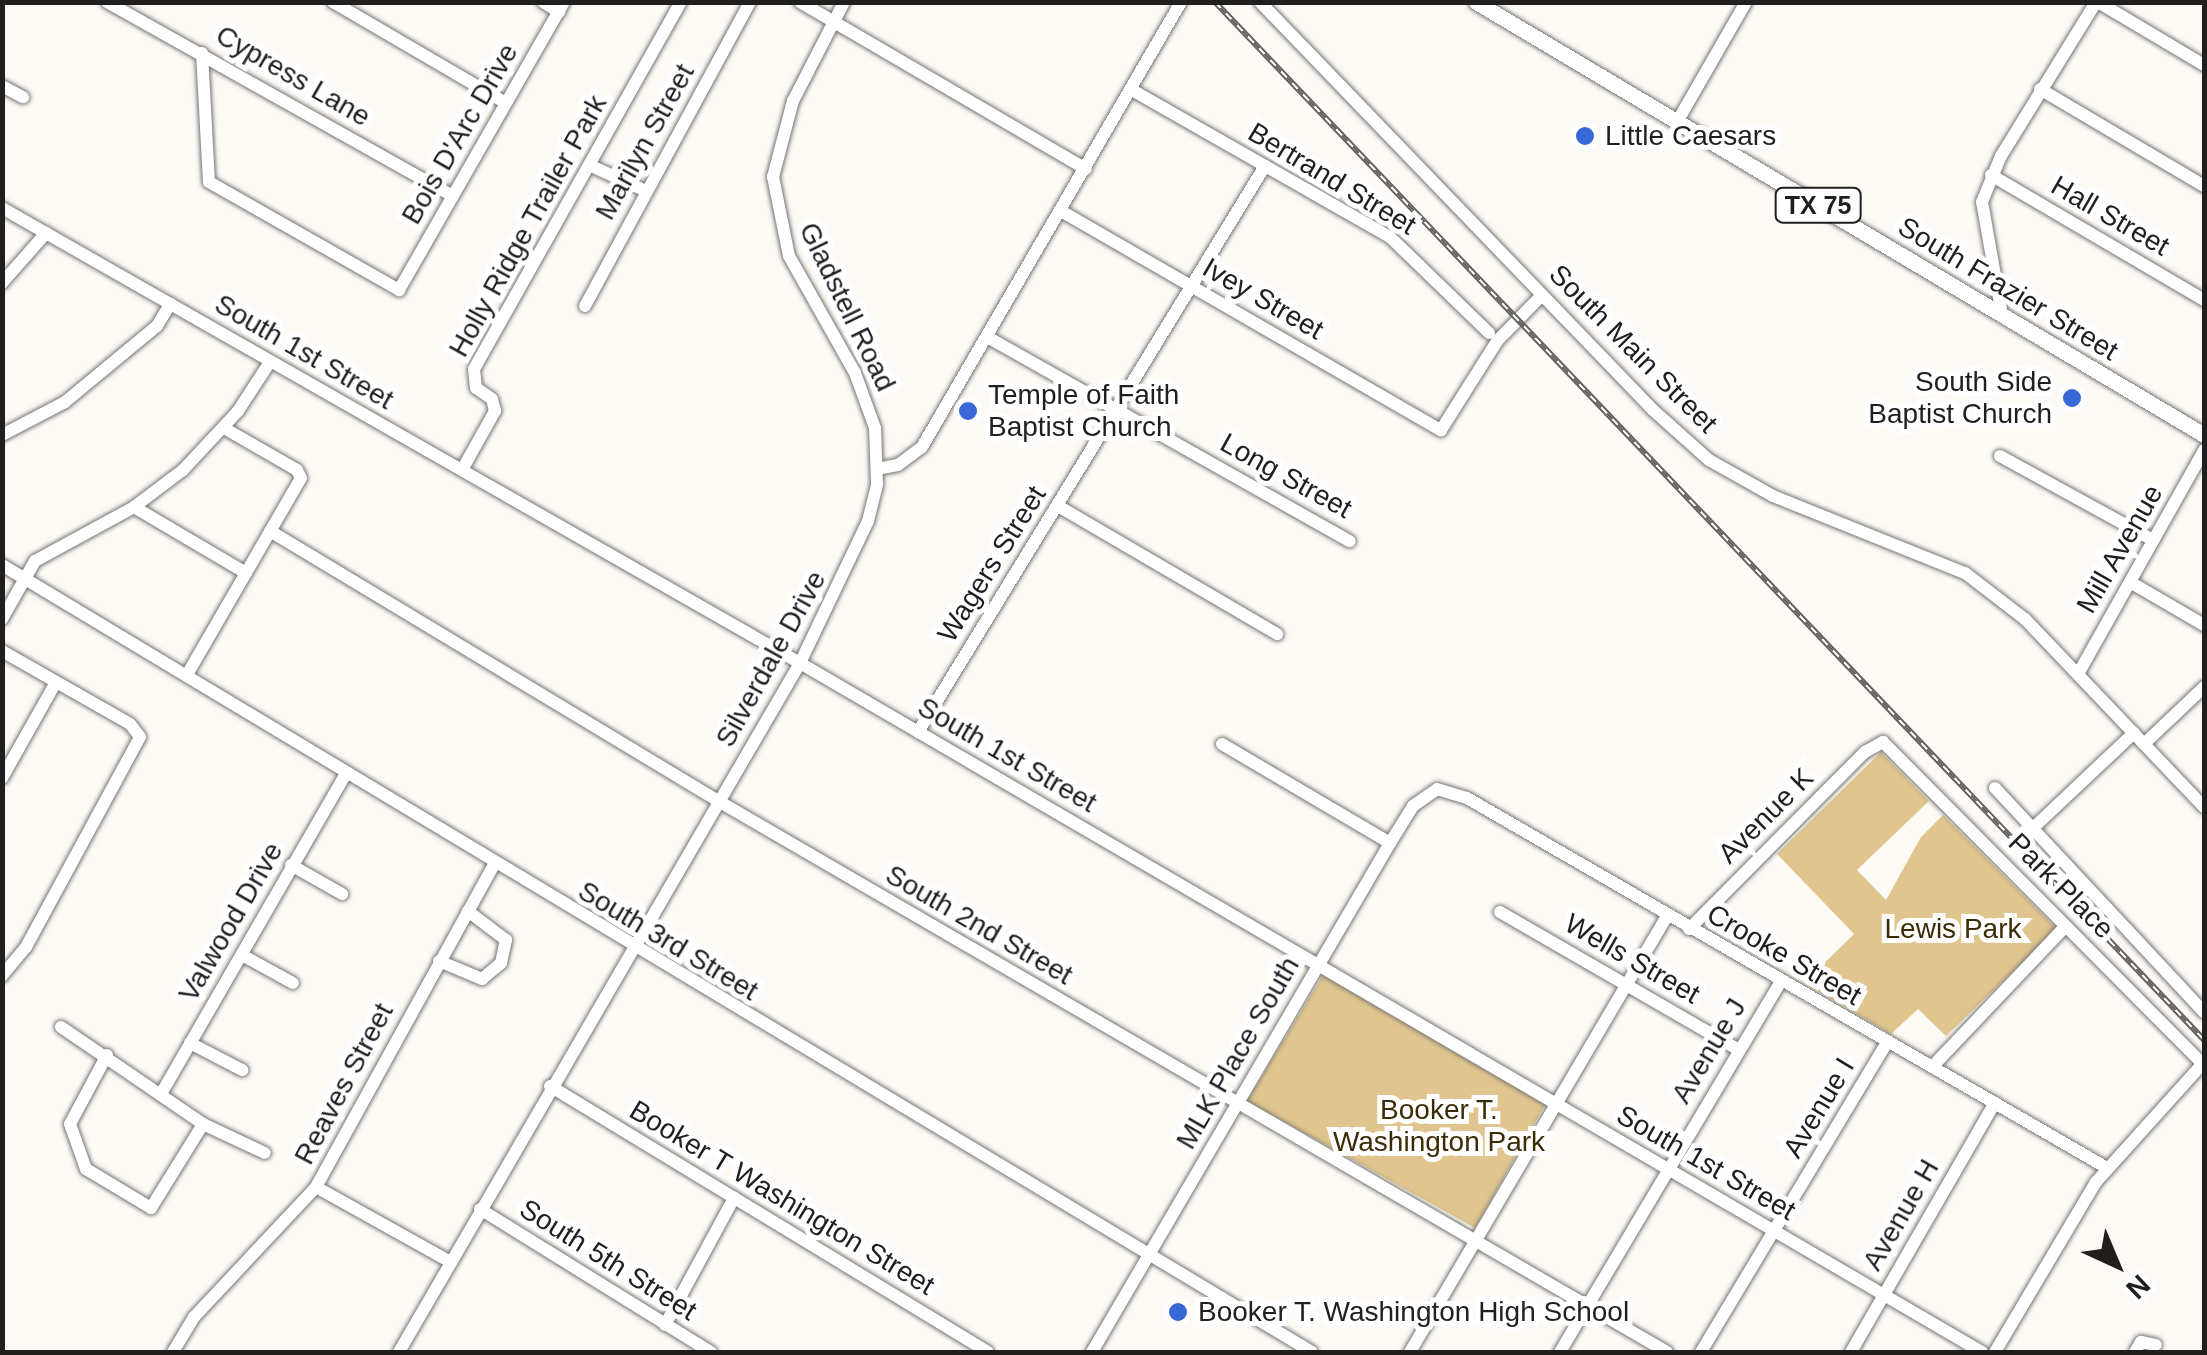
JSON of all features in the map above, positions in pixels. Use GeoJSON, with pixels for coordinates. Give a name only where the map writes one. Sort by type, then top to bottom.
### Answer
{"type":"FeatureCollection","features":[{"type":"Feature","properties":{"kind":"main road","name":"South Frazier Street"},"geometry":{"type":"LineString","coordinates":[[1476,2],[2204,436]]}},
{"type":"Feature","properties":{"kind":"street","name":"Cypress Lane"},"geometry":{"type":"LineString","coordinates":[[107,2],[452,196]]}},
{"type":"Feature","properties":{"kind":"street"},"geometry":{"type":"LineString","coordinates":[[332,2],[506,103]]}},
{"type":"Feature","properties":{"kind":"street"},"geometry":{"type":"LineString","coordinates":[[543,2],[561,7]]}},
{"type":"Feature","properties":{"kind":"street","name":"Holly Ridge Trailer Park"},"geometry":{"type":"LineString","coordinates":[[462,470],[494,411],[492,400],[476,388],[474,369],[681,2]]}},
{"type":"Feature","properties":{"kind":"street","name":"Marilyn Street"},"geometry":{"type":"LineString","coordinates":[[584,306],[750,2]]}},
{"type":"Feature","properties":{"kind":"street"},"geometry":{"type":"LineString","coordinates":[[800,2],[1086,169]]}},
{"type":"Feature","properties":{"kind":"street","name":"Gladstell Road"},"geometry":{"type":"LineString","coordinates":[[844,2],[793,101],[773,177],[788,256],[867,404],[877,469]]}},
{"type":"Feature","properties":{"kind":"street","name":"South Main Street"},"geometry":{"type":"LineString","coordinates":[[1260,2],[1542,295],[1709,460],[1773,496],[1961,571],[2025,619],[2204,807]]}},
{"type":"Feature","properties":{"kind":"street"},"geometry":{"type":"LineString","coordinates":[[1677,122],[1746,2]]}},
{"type":"Feature","properties":{"kind":"street"},"geometry":{"type":"LineString","coordinates":[[2002,314],[1984,227],[1991,175],[2040,89],[2097,2],[2204,65]]}},
{"type":"Feature","properties":{"kind":"street"},"geometry":{"type":"LineString","coordinates":[[877,469],[898,465],[922,446],[989,338],[1180,3]]}},
{"type":"Feature","properties":{"kind":"street","name":"Bois D'Arc Drive"},"geometry":{"type":"LineString","coordinates":[[202,53],[209,182],[399,290],[561,7]]}},
{"type":"Feature","properties":{"kind":"street"},"geometry":{"type":"LineString","coordinates":[[2,86],[23,97]]}},
{"type":"Feature","properties":{"kind":"street"},"geometry":{"type":"LineString","coordinates":[[2040,89],[2204,186]]}},
{"type":"Feature","properties":{"kind":"street","name":"Bertrand Street"},"geometry":{"type":"LineString","coordinates":[[1132,90],[1390,237],[1489,333]]}},
{"type":"Feature","properties":{"kind":"street"},"geometry":{"type":"LineString","coordinates":[[589,165],[646,191]]}},
{"type":"Feature","properties":{"kind":"street","name":"Wagers Street"},"geometry":{"type":"LineString","coordinates":[[918,732],[1265,166]]}},
{"type":"Feature","properties":{"kind":"street","name":"Hall Street"},"geometry":{"type":"LineString","coordinates":[[1991,175],[2204,300]]}},
{"type":"Feature","properties":{"kind":"street","name":"South 1st Street"},"geometry":{"type":"LineString","coordinates":[[2,208],[800,663],[1982,1352]]}},
{"type":"Feature","properties":{"kind":"street","name":"Ivey Street"},"geometry":{"type":"LineString","coordinates":[[1061,212],[1441,430],[1498,340],[1542,295]]}},
{"type":"Feature","properties":{"kind":"street"},"geometry":{"type":"LineString","coordinates":[[2,283],[46,233]]}},
{"type":"Feature","properties":{"kind":"street"},"geometry":{"type":"LineString","coordinates":[[2,435],[65,402],[157,326],[170,304]]}},
{"type":"Feature","properties":{"kind":"street","name":"Long Street"},"geometry":{"type":"LineString","coordinates":[[989,338],[1350,540]]}},
{"type":"Feature","properties":{"kind":"street"},"geometry":{"type":"LineString","coordinates":[[2,619],[42,556],[134,507],[224,428],[270,362]]}},
{"type":"Feature","properties":{"kind":"street"},"geometry":{"type":"LineString","coordinates":[[188,674],[300,474],[224,428]]}},
{"type":"Feature","properties":{"kind":"street","name":"Mill Avenue"},"geometry":{"type":"LineString","coordinates":[[2078,674],[2204,450]]}},
{"type":"Feature","properties":{"kind":"street"},"geometry":{"type":"LineString","coordinates":[[2000,456],[2153,540]]}},
{"type":"Feature","properties":{"kind":"street","name":"Silverdale Drive"},"geometry":{"type":"LineString","coordinates":[[398,1352],[800,663],[856,554],[877,469]]}},
{"type":"Feature","properties":{"kind":"street"},"geometry":{"type":"LineString","coordinates":[[1058,506],[1277,634]]}},
{"type":"Feature","properties":{"kind":"street"},"geometry":{"type":"LineString","coordinates":[[134,507],[246,573]]}},
{"type":"Feature","properties":{"kind":"street","name":"South 2nd Street"},"geometry":{"type":"LineString","coordinates":[[270,531],[720,802],[1238,1104],[1309,1139],[1667,1352]]}},
{"type":"Feature","properties":{"kind":"street","name":"South 3rd Street"},"geometry":{"type":"LineString","coordinates":[[2,565],[188,674],[345,775],[632,949],[1312,1352]]}},
{"type":"Feature","properties":{"kind":"street"},"geometry":{"type":"LineString","coordinates":[[2130,582],[2204,625]]}},
{"type":"Feature","properties":{"kind":"street"},"geometry":{"type":"LineString","coordinates":[[2,651],[130,724],[140,737],[26,946],[2,976]]}},
{"type":"Feature","properties":{"kind":"street"},"geometry":{"type":"LineString","coordinates":[[2,778],[56,682]]}},
{"type":"Feature","properties":{"kind":"street"},"geometry":{"type":"LineString","coordinates":[[2032,829],[2204,688]]}},
{"type":"Feature","properties":{"kind":"street","name":"Park Place"},"geometry":{"type":"LineString","coordinates":[[1882,742],[2204,1063]]}},
{"type":"Feature","properties":{"kind":"street","name":"Avenue K"},"geometry":{"type":"LineString","coordinates":[[1689,930],[1865,752],[1882,742]]}},
{"type":"Feature","properties":{"kind":"street"},"geometry":{"type":"LineString","coordinates":[[1222,744],[1390,842]]}},
{"type":"Feature","properties":{"kind":"street","name":"Valwood Drive"},"geometry":{"type":"LineString","coordinates":[[162,1094],[345,775]]}},
{"type":"Feature","properties":{"kind":"street"},"geometry":{"type":"LineString","coordinates":[[1995,788],[2204,1012]]}},
{"type":"Feature","properties":{"kind":"street","name":"MLK Place South"},"geometry":{"type":"LineString","coordinates":[[1092,1352],[1390,842],[1413,806],[1437,789]]}},
{"type":"Feature","properties":{"kind":"street","name":"Crooke Street"},"geometry":{"type":"LineString","coordinates":[[1437,789],[1468,798],[1689,930],[2107,1168]]}},
{"type":"Feature","properties":{"kind":"street","name":"Reaves Street"},"geometry":{"type":"LineString","coordinates":[[174,1352],[194,1317],[316,1187],[494,865]]}},
{"type":"Feature","properties":{"kind":"street"},"geometry":{"type":"LineString","coordinates":[[291,866],[342,894]]}},
{"type":"Feature","properties":{"kind":"street"},"geometry":{"type":"LineString","coordinates":[[439,961],[482,979],[501,963],[506,940],[468,911]]}},
{"type":"Feature","properties":{"kind":"street","name":"Wells Street"},"geometry":{"type":"LineString","coordinates":[[1500,912],[1738,1050]]}},
{"type":"Feature","properties":{"kind":"street"},"geometry":{"type":"LineString","coordinates":[[1410,1352],[1667,916]]}},
{"type":"Feature","properties":{"kind":"street"},"geometry":{"type":"LineString","coordinates":[[1932,1067],[2066,927]]}},
{"type":"Feature","properties":{"kind":"street"},"geometry":{"type":"LineString","coordinates":[[242,955],[293,984]]}},
{"type":"Feature","properties":{"kind":"street","name":"Avenue J"},"geometry":{"type":"LineString","coordinates":[[1560,1352],[1780,982]]}},
{"type":"Feature","properties":{"kind":"street"},"geometry":{"type":"LineString","coordinates":[[61,1027],[203,1124],[265,1152]]}},
{"type":"Feature","properties":{"kind":"street"},"geometry":{"type":"LineString","coordinates":[[190,1043],[242,1070]]}},
{"type":"Feature","properties":{"kind":"street","name":"Avenue I"},"geometry":{"type":"LineString","coordinates":[[1701,1352],[1887,1043]]}},
{"type":"Feature","properties":{"kind":"street"},"geometry":{"type":"LineString","coordinates":[[107,1055],[70,1124],[74,1147],[86,1169],[150,1208],[203,1124]]}},
{"type":"Feature","properties":{"kind":"street"},"geometry":{"type":"LineString","coordinates":[[1994,1352],[2107,1168],[2204,1063]]}},
{"type":"Feature","properties":{"kind":"street","name":"Booker T Washington Street"},"geometry":{"type":"LineString","coordinates":[[550,1086],[988,1352]]}},
{"type":"Feature","properties":{"kind":"street","name":"Avenue H"},"geometry":{"type":"LineString","coordinates":[[1851,1352],[1995,1103]]}},
{"type":"Feature","properties":{"kind":"street"},"geometry":{"type":"LineString","coordinates":[[316,1187],[450,1261]]}},
{"type":"Feature","properties":{"kind":"street"},"geometry":{"type":"LineString","coordinates":[[665,1325],[734,1198]]}},
{"type":"Feature","properties":{"kind":"street","name":"South 5th Street"},"geometry":{"type":"LineString","coordinates":[[480,1209],[711,1352]]}},
{"type":"Feature","properties":{"kind":"street"},"geometry":{"type":"LineString","coordinates":[[2134,1352],[2141,1342],[2156,1346]]}},
{"type":"Feature","properties":{"kind":"green space","name":"Lewis Park"},"geometry":{"type":"Polygon","coordinates":[[[1881,752],[1929,801],[1857,870],[1886,900],[1921,837],[1943,815],[2057,929],[1946,1036],[1918,1009],[1891,1034],[1804,983],[1854,934],[1777,854],[1881,752]]]}},
{"type":"Feature","properties":{"kind":"green space","name":"Booker T. Washington Park"},"geometry":{"type":"Polygon","coordinates":[[[1323,975],[1545,1105],[1475,1228],[1247,1101],[1323,975]]]}},
{"type":"Feature","properties":{"kind":"railway"},"geometry":{"type":"LineString","coordinates":[[1215,2],[2204,1040]]}},
{"type":"Feature","properties":{"kind":"place","name":"Little Caesars"},"geometry":{"type":"Point","coordinates":[1585,136]}},
{"type":"Feature","properties":{"kind":"place","name":"South Side Baptist Church"},"geometry":{"type":"Point","coordinates":[2072,398]}},
{"type":"Feature","properties":{"kind":"place","name":"Temple of Faith Baptist Church"},"geometry":{"type":"Point","coordinates":[968,411]}},
{"type":"Feature","properties":{"kind":"place","name":"Booker T. Washington High School"},"geometry":{"type":"Point","coordinates":[1178,1312]}}]}
